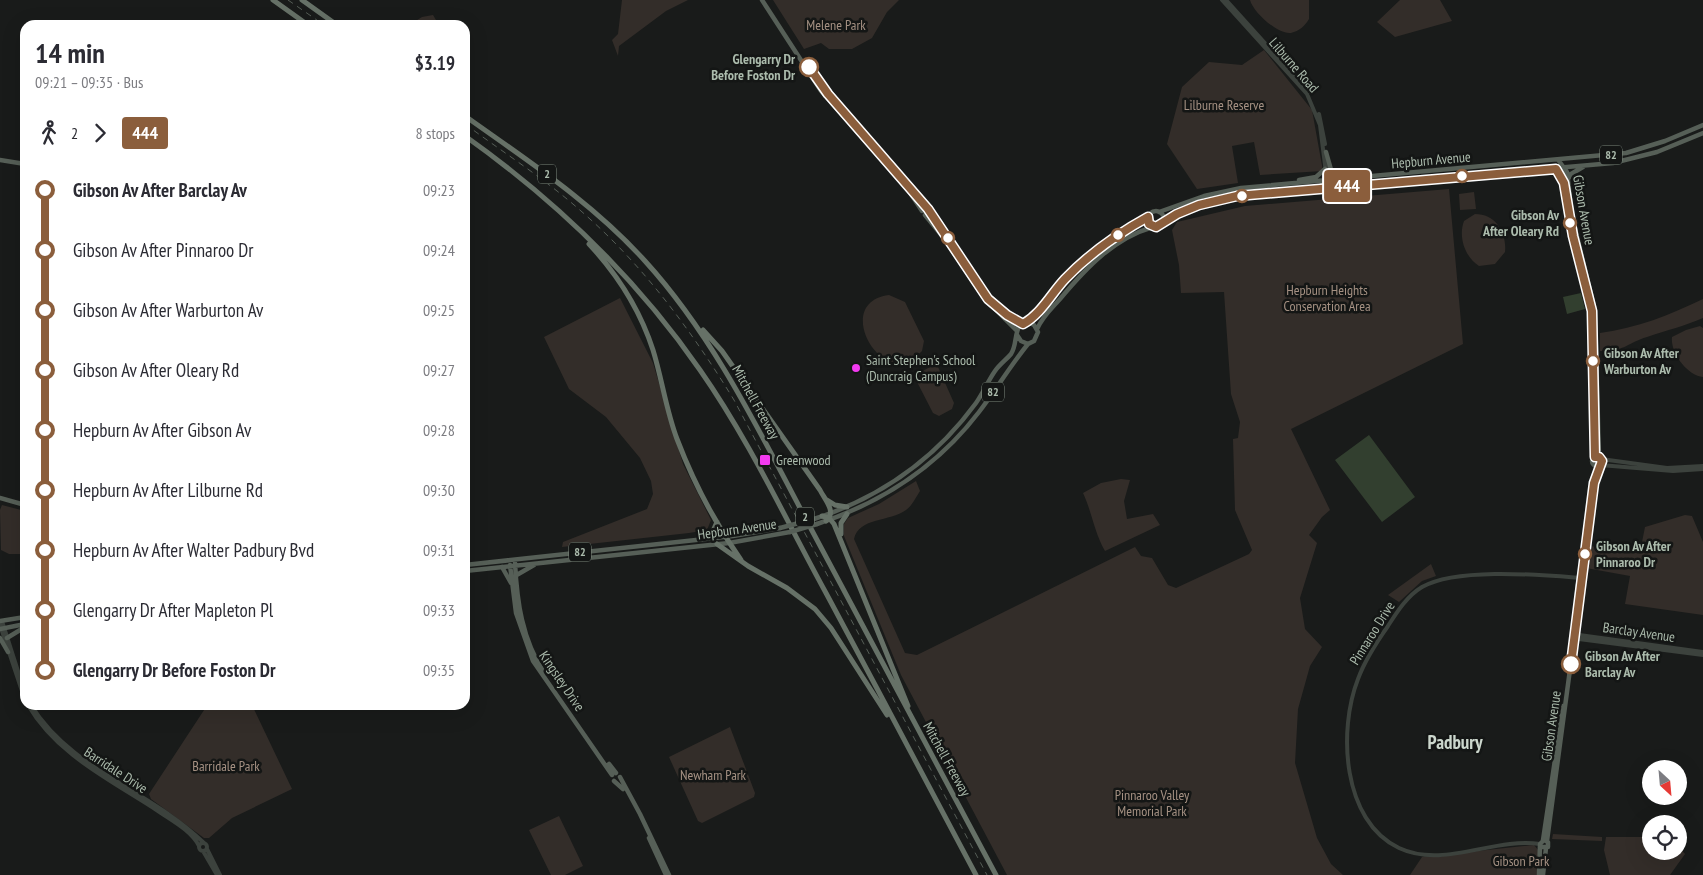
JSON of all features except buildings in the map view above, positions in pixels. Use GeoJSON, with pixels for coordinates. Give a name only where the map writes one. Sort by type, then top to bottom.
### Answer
{"type":"FeatureCollection","features":[{"type":"Feature","properties":{"kind":"highway"},"geometry":{"type":"LineString","coordinates":[[273,0],[301,20]]}},
{"type":"Feature","properties":{"kind":"highway"},"geometry":{"type":"LineString","coordinates":[[302,0],[330,20]]}},
{"type":"Feature","properties":{"kind":"highway","name":"Mitchell Freeway"},"geometry":{"type":"LineString","coordinates":[[470,120],[585,202],[645,260],[690,315],[718,358],[768,448],[996,875]]}},
{"type":"Feature","properties":{"kind":"highway","name":"Mitchell Freeway"},"geometry":{"type":"LineString","coordinates":[[470,140],[530,186],[622,272],[658,313],[700,370],[750,452],[976,875]]}},
{"type":"Feature","properties":{"kind":"highway"},"geometry":{"type":"LineString","coordinates":[[574,226],[614,273],[638,311],[653,350],[677,437],[717,522],[740,560]]}},
{"type":"Feature","properties":{"kind":"highway"},"geometry":{"type":"LineString","coordinates":[[690,315],[722,352],[825,498],[835,505],[847,507]]}},
{"type":"Feature","properties":{"kind":"highway"},"geometry":{"type":"LineString","coordinates":[[825,498],[829,518],[842,542],[914,722]]}},
{"type":"Feature","properties":{"kind":"highway"},"geometry":{"type":"LineString","coordinates":[[842,542],[839,528],[847,514]]}},
{"type":"Feature","properties":{"kind":"highway"},"geometry":{"type":"LineString","coordinates":[[822,516],[829,518]]}},
{"type":"Feature","properties":{"kind":"highway"},"geometry":{"type":"LineString","coordinates":[[710,538],[717,522]]}},
{"type":"Feature","properties":{"kind":"highway"},"geometry":{"type":"LineString","coordinates":[[717,544],[787,588],[815,609],[831,628],[906,744]]}},
{"type":"Feature","properties":{"kind":"main road"},"geometry":{"type":"LineString","coordinates":[[763,0],[821,91],[907,188],[988,299],[1007,315],[1024,323],[1034,325],[1037,329]]}},
{"type":"Feature","properties":{"kind":"main road","name":"Hepburn Avenue"},"geometry":{"type":"LineString","coordinates":[[1160,212],[1204,196],[1252,187],[1559,161],[1626,153],[1665,141],[1703,125]]}},
{"type":"Feature","properties":{"kind":"main road","name":"Hepburn Avenue"},"geometry":{"type":"LineString","coordinates":[[1163,223],[1177,214],[1209,202],[1249,195],[1587,166],[1644,156],[1683,143],[1703,133]]}},
{"type":"Feature","properties":{"kind":"main road"},"geometry":{"type":"LineString","coordinates":[[1326,152],[1332,172],[1338,180]]}},
{"type":"Feature","properties":{"kind":"main road"},"geometry":{"type":"LineString","coordinates":[[0,159],[20,161]]}},
{"type":"Feature","properties":{"kind":"main road"},"geometry":{"type":"LineString","coordinates":[[1559,161],[1565,168],[1569,160]]}},
{"type":"Feature","properties":{"kind":"main road"},"geometry":{"type":"LineString","coordinates":[[1554,168],[1566,181],[1571,174],[1587,166]]}},
{"type":"Feature","properties":{"kind":"main road","name":"Gibson Avenue"},"geometry":{"type":"LineString","coordinates":[[1565,168],[1571,227],[1592,316],[1598,457]]}},
{"type":"Feature","properties":{"kind":"main road"},"geometry":{"type":"LineString","coordinates":[[1283,184],[1313,178],[1325,169]]}},
{"type":"Feature","properties":{"kind":"main road"},"geometry":{"type":"LineString","coordinates":[[1313,189],[1322,186],[1327,181],[1334,184],[1362,182],[1369,184]]}},
{"type":"Feature","properties":{"kind":"main road"},"geometry":{"type":"LineString","coordinates":[[1209,202],[1245,193],[1252,187]]}},
{"type":"Feature","properties":{"kind":"main road"},"geometry":{"type":"LineString","coordinates":[[925,212],[984,298],[1017,333],[1020,341],[1028,344]]}},
{"type":"Feature","properties":{"kind":"main road"},"geometry":{"type":"LineString","coordinates":[[1152,212],[1160,212],[1163,216],[1163,223],[1153,227],[1149,224],[1148,217],[1152,212]]}},
{"type":"Feature","properties":{"kind":"main road","name":"82"},"geometry":{"type":"LineString","coordinates":[[1017,333],[1024,323],[1036,314],[1065,279],[1091,255],[1113,238],[1148,217]]}},
{"type":"Feature","properties":{"kind":"main road","name":"82"},"geometry":{"type":"LineString","coordinates":[[1028,344],[1036,338],[1037,329],[1047,312],[1097,259],[1138,231],[1153,227]]}},
{"type":"Feature","properties":{"kind":"main road","name":"Hepburn Avenue"},"geometry":{"type":"LineString","coordinates":[[470,570],[729,543],[783,534],[817,524],[888,486],[924,460],[942,443],[975,404],[997,369],[1010,355],[1017,333]]}},
{"type":"Feature","properties":{"kind":"main road","name":"Hepburn Avenue"},"geometry":{"type":"LineString","coordinates":[[829,518],[847,514],[903,484],[944,452],[979,412],[1013,361],[1028,344]]}},
{"type":"Feature","properties":{"kind":"main road"},"geometry":{"type":"LineString","coordinates":[[1598,457],[1598,465],[1592,462],[1598,457]]}},
{"type":"Feature","properties":{"kind":"main road","name":"Gibson Avenue"},"geometry":{"type":"LineString","coordinates":[[1541,875],[1598,465]]}},
{"type":"Feature","properties":{"kind":"main road"},"geometry":{"type":"LineString","coordinates":[[0,499],[20,505]]}},
{"type":"Feature","properties":{"kind":"main road","name":"Hepburn Avenue"},"geometry":{"type":"LineString","coordinates":[[470,564],[726,536],[780,528],[822,516]]}},
{"type":"Feature","properties":{"kind":"main road"},"geometry":{"type":"LineString","coordinates":[[609,549],[609,552],[632,553]]}},
{"type":"Feature","properties":{"kind":"main road","name":"Kingsley Drive"},"geometry":{"type":"LineString","coordinates":[[512,560],[522,624],[540,666],[616,775],[640,814],[668,875]]}},
{"type":"Feature","properties":{"kind":"main road"},"geometry":{"type":"LineString","coordinates":[[516,576],[540,563]]}},
{"type":"Feature","properties":{"kind":"main road","name":"Kingsley Drive"},"geometry":{"type":"LineString","coordinates":[[513,566],[513,587],[518,621],[537,668],[616,775]]}},
{"type":"Feature","properties":{"kind":"main road"},"geometry":{"type":"LineString","coordinates":[[502,567],[513,587]]}},
{"type":"Feature","properties":{"kind":"main road"},"geometry":{"type":"LineString","coordinates":[[1,625],[20,619]]}},
{"type":"Feature","properties":{"kind":"main road"},"geometry":{"type":"LineString","coordinates":[[1,625],[20,626]]}},
{"type":"Feature","properties":{"kind":"main road"},"geometry":{"type":"LineString","coordinates":[[7,638],[20,629]]}},
{"type":"Feature","properties":{"kind":"main road"},"geometry":{"type":"LineString","coordinates":[[0,638],[8,652]]}},
{"type":"Feature","properties":{"kind":"main road","name":"Kingsley Drive"},"geometry":{"type":"LineString","coordinates":[[616,775],[614,781],[629,798],[668,875]]}},
{"type":"Feature","properties":{"kind":"street","name":"Lilburne Road"},"geometry":{"type":"LineString","coordinates":[[1222,0],[1307,94],[1320,125],[1327,181]]}},
{"type":"Feature","properties":{"kind":"street","name":"Lilburne Road"},"geometry":{"type":"LineString","coordinates":[[1226,0],[1309,92],[1322,120],[1327,181]]}},
{"type":"Feature","properties":{"kind":"street"},"geometry":{"type":"LineString","coordinates":[[1598,457],[1667,468],[1703,467]]}},
{"type":"Feature","properties":{"kind":"street"},"geometry":{"type":"LineString","coordinates":[[1598,465],[1611,464],[1672,472],[1703,467]]}},
{"type":"Feature","properties":{"kind":"street","name":"Pinnaroo Drive"},"geometry":{"type":"LineString","coordinates":[[1544,844],[1522,843],[1428,855],[1406,850],[1390,842],[1369,823],[1357,799],[1348,756],[1347,722],[1353,693],[1364,663],[1398,610],[1420,588],[1445,577],[1465,575],[1552,575],[1581,578]]}},
{"type":"Feature","properties":{"kind":"street"},"geometry":{"type":"LineString","coordinates":[[1,625],[20,678]]}},
{"type":"Feature","properties":{"kind":"street"},"geometry":{"type":"LineString","coordinates":[[1,625],[20,686]]}},
{"type":"Feature","properties":{"kind":"street","name":"Barclay Avenue"},"geometry":{"type":"LineString","coordinates":[[1573,636],[1703,654]]}},
{"type":"Feature","properties":{"kind":"street","name":"Barridale Drive"},"geometry":{"type":"LineString","coordinates":[[33,710],[68,749],[168,814],[201,844]]}},
{"type":"Feature","properties":{"kind":"street"},"geometry":{"type":"LineString","coordinates":[[201,844],[218,875]]}},
{"type":"Feature","properties":{"kind":"street"},"geometry":{"type":"LineString","coordinates":[[201,844],[200,850],[205,850]]}},
{"type":"Feature","properties":{"kind":"green space"},"geometry":{"type":"Polygon","coordinates":[[[622,0],[688,0],[666,11],[619,46],[618,56],[612,40],[618,34],[622,0]]]}},
{"type":"Feature","properties":{"kind":"green space","name":"Melene Park"},"geometry":{"type":"Polygon","coordinates":[[[773,0],[899,0],[887,12],[872,38],[852,49],[829,49],[821,43],[804,49],[773,0]]]}},
{"type":"Feature","properties":{"kind":"green space"},"geometry":{"type":"Polygon","coordinates":[[[1250,0],[1309,0],[1309,19],[1299,30],[1286,33],[1267,22],[1250,0]]]}},
{"type":"Feature","properties":{"kind":"green space"},"geometry":{"type":"Polygon","coordinates":[[[1400,0],[1440,0],[1452,21],[1395,37],[1377,22],[1400,0]]]}},
{"type":"Feature","properties":{"kind":"green space"},"geometry":{"type":"Polygon","coordinates":[[[433,15],[436,20],[417,20],[433,15]]]}},
{"type":"Feature","properties":{"kind":"green space","name":"Lilburne Reserve"},"geometry":{"type":"Polygon","coordinates":[[[1264,50],[1312,110],[1323,171],[1260,175],[1254,142],[1232,146],[1238,183],[1197,189],[1167,144],[1182,87],[1209,62],[1242,65],[1264,50]]]}},
{"type":"Feature","properties":{"kind":"green space"},"geometry":{"type":"Polygon","coordinates":[[[1449,189],[1463,344],[1291,429],[1330,510],[1322,517],[1309,535],[1317,543],[1300,598],[1305,629],[1322,647],[1310,666],[1298,709],[1295,763],[1317,838],[1331,864],[1343,875],[1007,875],[901,675],[844,536],[844,524],[848,518],[879,504],[916,481],[920,491],[908,508],[899,514],[868,523],[857,532],[854,539],[905,653],[917,655],[1135,547],[1141,556],[1152,558],[1168,585],[1176,588],[1249,554],[1252,550],[1235,510],[1233,439],[1238,438],[1240,422],[1231,394],[1224,292],[1181,293],[1179,265],[1172,230],[1177,222],[1245,206],[1449,189]]]}},
{"type":"Feature","properties":{"kind":"green space"},"geometry":{"type":"Polygon","coordinates":[[[1474,192],[1476,209],[1460,210],[1459,194],[1474,192]]]}},
{"type":"Feature","properties":{"kind":"green space"},"geometry":{"type":"Polygon","coordinates":[[[1475,214],[1489,217],[1499,226],[1502,232],[1505,252],[1495,264],[1479,266],[1470,257],[1464,246],[1462,227],[1464,221],[1475,214]]]}},
{"type":"Feature","properties":{"kind":"green space"},"geometry":{"type":"Polygon","coordinates":[[[889,295],[905,302],[924,341],[922,351],[912,359],[902,363],[888,360],[878,353],[864,331],[863,319],[866,308],[874,300],[889,295]]]}},
{"type":"Feature","properties":{"kind":"green space"},"geometry":{"type":"Polygon","coordinates":[[[620,298],[653,363],[683,464],[711,520],[707,530],[562,547],[563,542],[647,509],[653,494],[651,481],[640,458],[606,417],[569,389],[544,337],[620,298]]]}},
{"type":"Feature","properties":{"kind":"green space"},"geometry":{"type":"Polygon","coordinates":[[[1703,299],[1703,318],[1640,339],[1620,349],[1600,351],[1600,333],[1627,328],[1653,320],[1703,299]]]}},
{"type":"Feature","properties":{"kind":"green space"},"geometry":{"type":"Polygon","coordinates":[[[1700,326],[1703,328],[1703,377],[1692,373],[1681,363],[1672,343],[1672,337],[1700,326]]]}},
{"type":"Feature","properties":{"kind":"green space"},"geometry":{"type":"Polygon","coordinates":[[[932,366],[938,367],[954,403],[952,409],[939,416],[933,413],[916,380],[917,374],[932,366]]]}},
{"type":"Feature","properties":{"kind":"green space"},"geometry":{"type":"Polygon","coordinates":[[[1121,479],[1130,480],[1124,501],[1127,519],[1153,514],[1160,525],[1105,551],[1098,537],[1083,493],[1101,483],[1121,479]]]}},
{"type":"Feature","properties":{"kind":"green space"},"geometry":{"type":"Polygon","coordinates":[[[2,505],[20,510],[20,554],[9,554],[1,550],[0,510],[2,505]]]}},
{"type":"Feature","properties":{"kind":"green space"},"geometry":{"type":"Polygon","coordinates":[[[1685,515],[1692,516],[1703,542],[1703,615],[1625,604],[1630,576],[1586,568],[1589,546],[1640,552],[1645,527],[1685,515]]]}},
{"type":"Feature","properties":{"kind":"green space"},"geometry":{"type":"Polygon","coordinates":[[[1431,564],[1436,576],[1422,581],[1399,602],[1388,595],[1431,564]]]}},
{"type":"Feature","properties":{"kind":"green space","name":"Barridale Park"},"geometry":{"type":"Polygon","coordinates":[[[204,710],[254,710],[292,789],[232,818],[209,838],[204,838],[151,799],[149,794],[204,710]]]}},
{"type":"Feature","properties":{"kind":"green space","name":"Newham Park"},"geometry":{"type":"Polygon","coordinates":[[[730,727],[755,793],[754,797],[702,823],[698,821],[669,757],[730,727]]]}},
{"type":"Feature","properties":{"kind":"green space"},"geometry":{"type":"Polygon","coordinates":[[[559,816],[583,866],[565,875],[551,875],[529,830],[559,816]]]}},
{"type":"Feature","properties":{"kind":"green space"},"geometry":{"type":"Polygon","coordinates":[[[1553,834],[1602,837],[1602,841],[1552,839],[1553,834]]]}},
{"type":"Feature","properties":{"kind":"green space"},"geometry":{"type":"Polygon","coordinates":[[[1606,837],[1642,837],[1642,860],[1681,860],[1670,875],[1610,875],[1604,850],[1606,837]]]}},
{"type":"Feature","properties":{"kind":"green space","name":"Gibson Park"},"geometry":{"type":"Polygon","coordinates":[[[1534,845],[1539,851],[1537,875],[1410,875],[1422,857],[1534,845]]]}},
{"type":"Feature","properties":{"kind":"shaded area"},"geometry":{"type":"Polygon","coordinates":[[[1581,293],[1585,309],[1567,314],[1563,297],[1581,293]]]}},
{"type":"Feature","properties":{"kind":"shaded area"},"geometry":{"type":"Polygon","coordinates":[[[1369,435],[1415,497],[1382,522],[1335,460],[1369,435]]]}},
{"type":"Feature","properties":{"kind":"railway"},"geometry":{"type":"LineString","coordinates":[[288,0],[317,20]]}},
{"type":"Feature","properties":{"kind":"railway"},"geometry":{"type":"LineString","coordinates":[[470,128],[553,188],[604,232],[625,253],[665,300],[701,349],[734,400],[987,875]]}},
{"type":"Feature","properties":{"kind":"bus line","name":"444"},"geometry":{"type":"LineString","coordinates":[[809,67],[828,94],[910,186],[922,204],[928,209],[932,218],[940,226],[988,299],[1007,315],[1023,324],[1041,309],[1065,279],[1080,264],[1113,238],[1148,217],[1151,226],[1159,227],[1177,214],[1199,205],[1237,196],[1556,169],[1564,183],[1573,236],[1592,311],[1595,457],[1599,457],[1602,461],[1594,483],[1571,664]]}},
{"type":"Feature","properties":{"kind":"place","name":"Glengarry Dr Before Foston Dr"},"geometry":{"type":"Point","coordinates":[809,67]}},
{"type":"Feature","properties":{"kind":"place","name":"Gibson Av After Oleary Rd"},"geometry":{"type":"Point","coordinates":[1570,223]}},
{"type":"Feature","properties":{"kind":"place","name":"Gibson Av After Warburton Av"},"geometry":{"type":"Point","coordinates":[1593,361]}},
{"type":"Feature","properties":{"kind":"place","name":"Saint Stephen's School (Duncraig Campus)"},"geometry":{"type":"Point","coordinates":[856,368]}},
{"type":"Feature","properties":{"kind":"place","name":"Greenwood"},"geometry":{"type":"Point","coordinates":[765,460]}},
{"type":"Feature","properties":{"kind":"place","name":"Gibson Av After Pinnaroo Dr"},"geometry":{"type":"Point","coordinates":[1585,554]}},
{"type":"Feature","properties":{"kind":"place","name":"Gibson Av After Barclay Av"},"geometry":{"type":"Point","coordinates":[1571,664]}},
{"type":"Feature","properties":{"kind":"district","name":"Padbury"},"geometry":{"type":"Point","coordinates":[1455,742]}},
{"type":"Feature","properties":{"kind":"park label","name":"Hepburn Heights Conservation Area"},"geometry":{"type":"Point","coordinates":[1327,298]}},
{"type":"Feature","properties":{"kind":"park label","name":"Pinnaroo Valley Memorial Park"},"geometry":{"type":"Point","coordinates":[1152,804]}}]}
